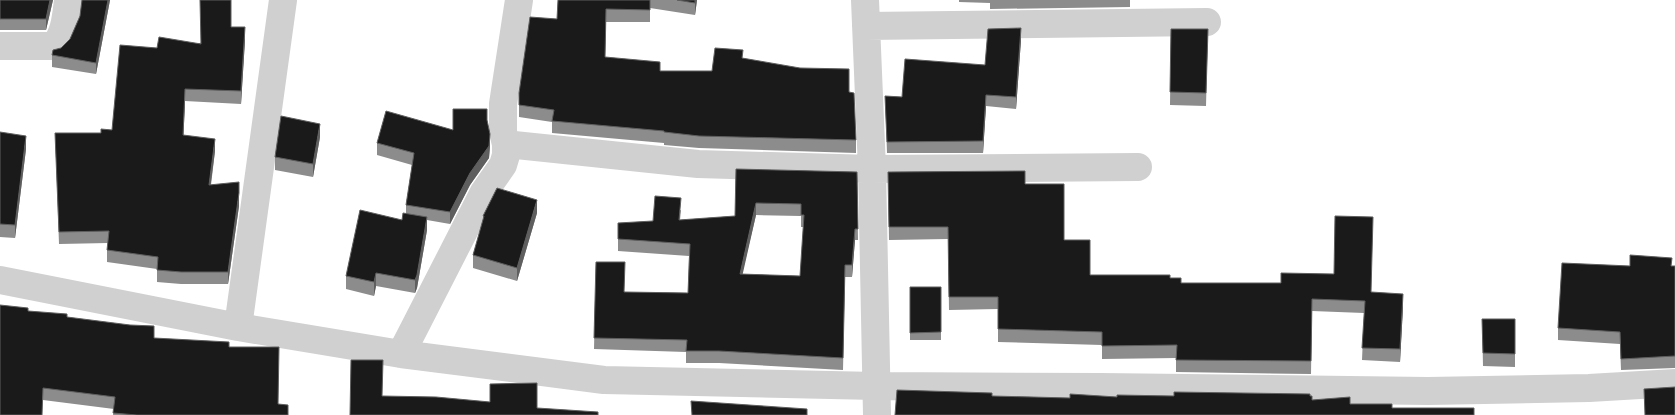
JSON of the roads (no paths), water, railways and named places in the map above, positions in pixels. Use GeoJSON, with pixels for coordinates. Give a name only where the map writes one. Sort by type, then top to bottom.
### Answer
{"type":"FeatureCollection","features":[{"type":"Feature","properties":{"kind":"street"},"geometry":{"type":"LineString","coordinates":[[0,46],[54,46],[64,28],[68,0]]}},
{"type":"Feature","properties":{"kind":"street"},"geometry":{"type":"LineString","coordinates":[[238,328],[282,0]]}},
{"type":"Feature","properties":{"kind":"street"},"geometry":{"type":"LineString","coordinates":[[401,354],[484,192],[502,166],[506,155],[503,132],[503,104],[519,0]]}},
{"type":"Feature","properties":{"kind":"street"},"geometry":{"type":"LineString","coordinates":[[877,415],[872,169],[866,13],[1207,22]]}},
{"type":"Feature","properties":{"kind":"street"},"geometry":{"type":"LineString","coordinates":[[506,144],[698,164],[872,169],[1138,167]]}},
{"type":"Feature","properties":{"kind":"street"},"geometry":{"type":"LineString","coordinates":[[0,280],[238,328],[401,354],[604,380],[876,386],[1428,391],[1590,388],[1675,383]]}}]}
